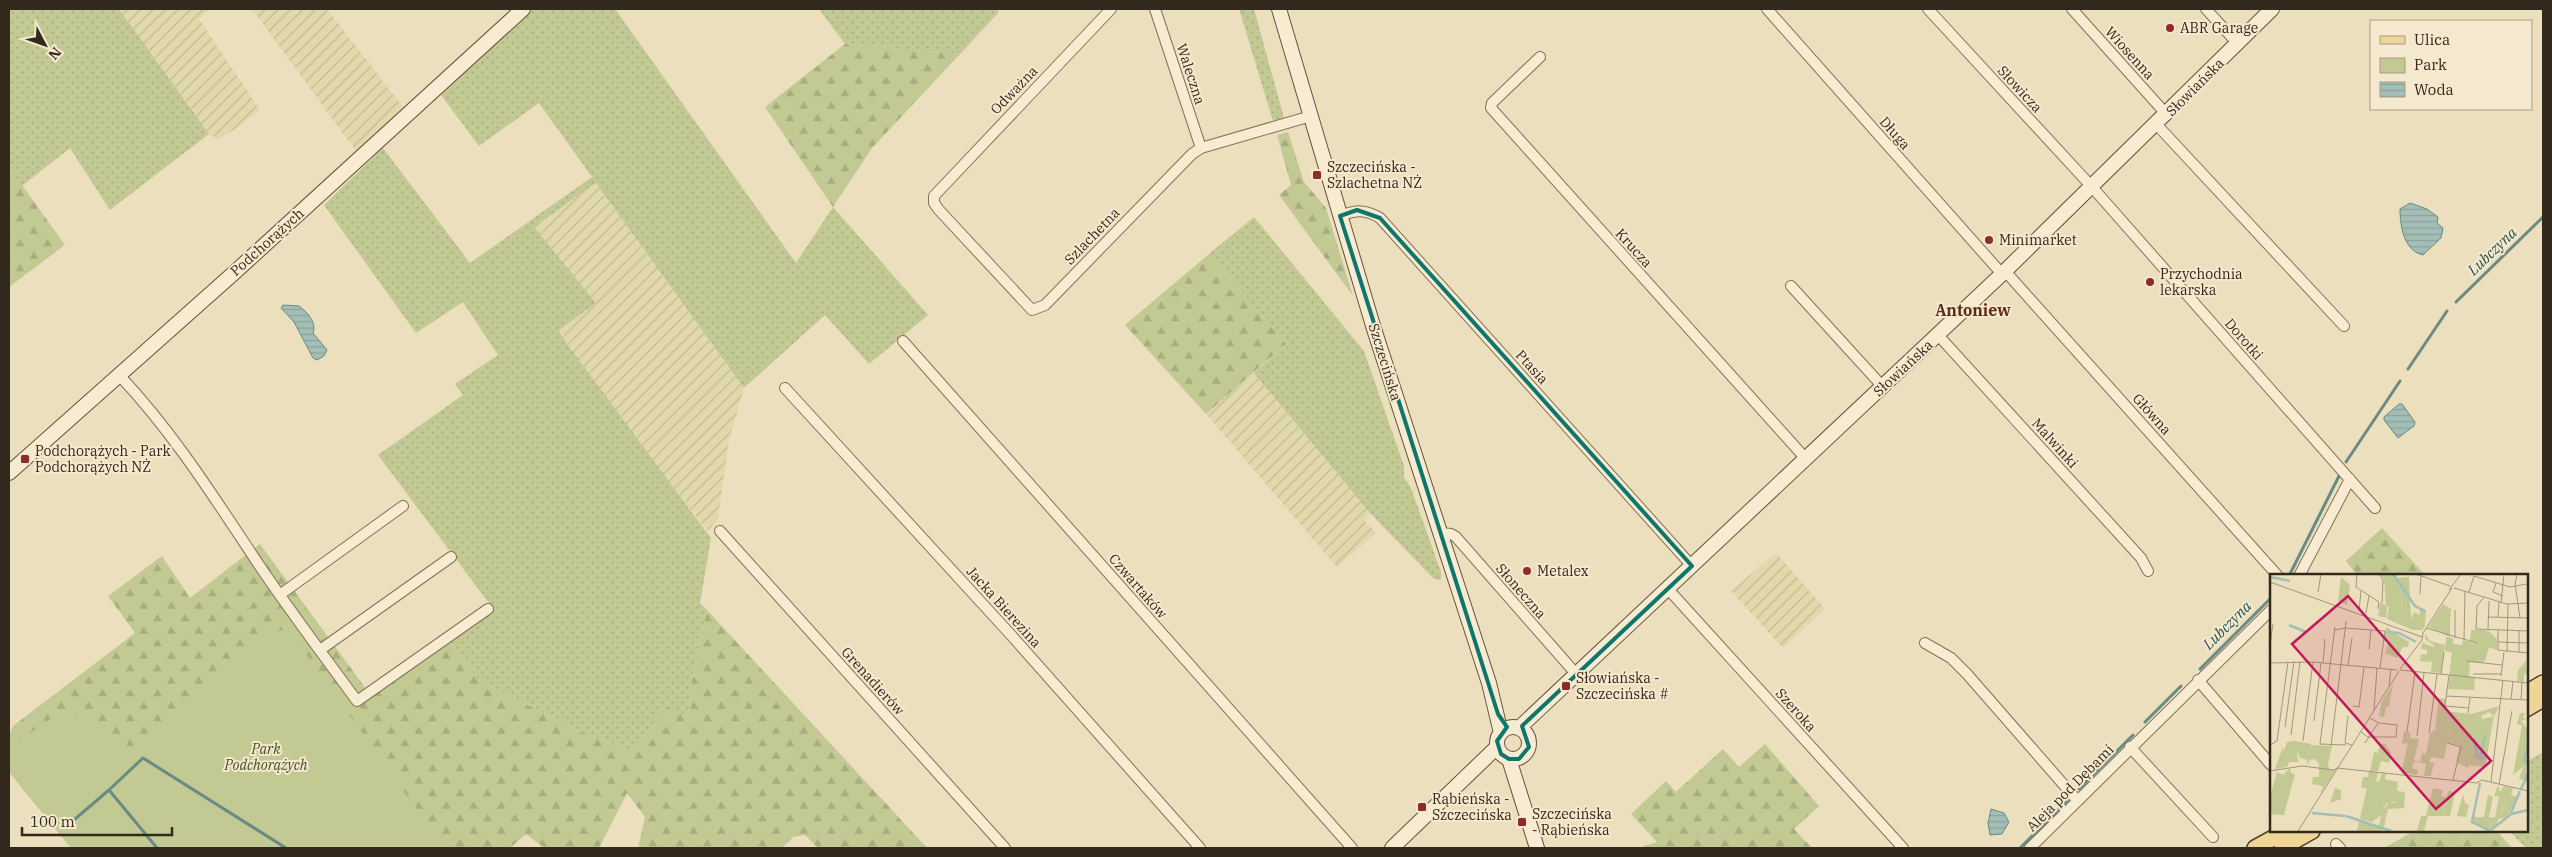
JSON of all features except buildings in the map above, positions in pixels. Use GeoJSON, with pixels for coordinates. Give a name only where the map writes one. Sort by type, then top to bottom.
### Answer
{"type":"FeatureCollection","features":[{"type":"Feature","properties":{"kind":"main road"},"geometry":{"type":"LineString","coordinates":[[2527,692],[2543,683]]}},
{"type":"Feature","properties":{"kind":"main road"},"geometry":{"type":"LineString","coordinates":[[2527,708],[2543,699]]}},
{"type":"Feature","properties":{"kind":"main road"},"geometry":{"type":"LineString","coordinates":[[2255,848],[2284,832]]}},
{"type":"Feature","properties":{"kind":"main road"},"geometry":{"type":"LineString","coordinates":[[2282,848],[2310,832]]}},
{"type":"Feature","properties":{"kind":"street","name":"Podchorążych"},"geometry":{"type":"LineString","coordinates":[[9,472],[120,375],[523,9]]}},
{"type":"Feature","properties":{"kind":"street","name":"Odważna"},"geometry":{"type":"LineString","coordinates":[[937,190],[1111,9]]}},
{"type":"Feature","properties":{"kind":"street","name":"Waleczna"},"geometry":{"type":"LineString","coordinates":[[1155,9],[1201,148]]}},
{"type":"Feature","properties":{"kind":"street","name":"Długa"},"geometry":{"type":"LineString","coordinates":[[1767,9],[2004,273]]}},
{"type":"Feature","properties":{"kind":"street","name":"Słowicza"},"geometry":{"type":"LineString","coordinates":[[1928,9],[2092,187]]}},
{"type":"Feature","properties":{"kind":"street","name":"Wiosenna"},"geometry":{"type":"LineString","coordinates":[[2072,9],[2167,115]]}},
{"type":"Feature","properties":{"kind":"street"},"geometry":{"type":"LineString","coordinates":[[2206,9],[2238,44]]}},
{"type":"Feature","properties":{"kind":"street","name":"Słowiańska"},"geometry":{"type":"LineString","coordinates":[[1516,728],[1577,675],[2004,273],[2167,115],[2272,9]]}},
{"type":"Feature","properties":{"kind":"street","name":"Szczecińska"},"geometry":{"type":"LineString","coordinates":[[1281,10],[1340,216],[1498,714],[1516,728]]}},
{"type":"Feature","properties":{"kind":"street","name":"Krucza"},"geometry":{"type":"LineString","coordinates":[[1540,57],[1492,103],[1491,108],[1806,459]]}},
{"type":"Feature","properties":{"kind":"street","name":"Szlachetna"},"geometry":{"type":"LineString","coordinates":[[937,190],[934,204],[1032,310],[1044,305],[1187,158],[1201,148],[1310,116]]}},
{"type":"Feature","properties":{"kind":"street"},"geometry":{"type":"LineString","coordinates":[[2156,125],[2344,326]]}},
{"type":"Feature","properties":{"kind":"street","name":"Dorotki"},"geometry":{"type":"LineString","coordinates":[[2092,187],[2375,508]]}},
{"type":"Feature","properties":{"kind":"street","name":"Ptasia"},"geometry":{"type":"LineString","coordinates":[[1340,216],[1357,210],[1370,212],[1380,218],[1692,566]]}},
{"type":"Feature","properties":{"kind":"street","name":"Główna"},"geometry":{"type":"LineString","coordinates":[[2004,273],[2276,574]]}},
{"type":"Feature","properties":{"kind":"street"},"geometry":{"type":"LineString","coordinates":[[1791,286],[1883,387]]}},
{"type":"Feature","properties":{"kind":"street","name":"Malwinki"},"geometry":{"type":"LineString","coordinates":[[1938,335],[2141,558],[2148,571]]}},
{"type":"Feature","properties":{"kind":"street","name":"Czwartaków"},"geometry":{"type":"LineString","coordinates":[[903,341],[1352,848]]}},
{"type":"Feature","properties":{"kind":"street"},"geometry":{"type":"LineString","coordinates":[[120,375],[164,426],[280,594],[357,701],[488,609]]}},
{"type":"Feature","properties":{"kind":"street","name":"Jacka Bierezina"},"geometry":{"type":"LineString","coordinates":[[785,388],[914,527],[1200,848]]}},
{"type":"Feature","properties":{"kind":"street"},"geometry":{"type":"LineString","coordinates":[[2300,574],[2350,479]]}},
{"type":"Feature","properties":{"kind":"street"},"geometry":{"type":"LineString","coordinates":[[280,594],[403,506]]}},
{"type":"Feature","properties":{"kind":"street","name":"Grenadierów"},"geometry":{"type":"LineString","coordinates":[[720,531],[1005,848]]}},
{"type":"Feature","properties":{"kind":"street","name":"Słoneczna"},"geometry":{"type":"LineString","coordinates":[[1440,533],[1451,534],[1456,537],[1577,675]]}},
{"type":"Feature","properties":{"kind":"street"},"geometry":{"type":"LineString","coordinates":[[320,650],[451,558]]}},
{"type":"Feature","properties":{"kind":"street","name":"Szeroka"},"geometry":{"type":"LineString","coordinates":[[1668,589],[1903,848]]}},
{"type":"Feature","properties":{"kind":"street","name":"Aleja pod Dębami"},"geometry":{"type":"LineString","coordinates":[[2030,848],[2270,611]]}},
{"type":"Feature","properties":{"kind":"street"},"geometry":{"type":"LineString","coordinates":[[1925,643],[1951,658],[1967,674],[2077,800]]}},
{"type":"Feature","properties":{"kind":"street"},"geometry":{"type":"LineString","coordinates":[[2198,680],[2270,764]]}},
{"type":"Feature","properties":{"kind":"street"},"geometry":{"type":"LineString","coordinates":[[1392,848],[1483,762],[1529,747],[1516,728]]}},
{"type":"Feature","properties":{"kind":"street"},"geometry":{"type":"LineString","coordinates":[[1516,728],[1507,755],[1516,774],[1537,848]]}},
{"type":"Feature","properties":{"kind":"street","name":"Aleja pod Dębami"},"geometry":{"type":"LineString","coordinates":[[2130,748],[2213,837]]}},
{"type":"Feature","properties":{"kind":"highlighted area"},"geometry":{"type":"Polygon","coordinates":[[[1357,210],[1380,218],[1692,566],[1522,726],[1529,747],[1519,759],[1509,759],[1501,754],[1497,741],[1507,727],[1498,714],[1340,216],[1357,210]]]}},
{"type":"Feature","properties":{"kind":"shaded area"},"geometry":{"type":"Polygon","coordinates":[[[119,9],[210,9],[199,19],[260,110],[236,129],[218,139],[209,134],[119,9]]]}},
{"type":"Feature","properties":{"kind":"shaded area"},"geometry":{"type":"Polygon","coordinates":[[[252,9],[327,9],[403,107],[356,151],[252,9]]]}},
{"type":"Feature","properties":{"kind":"shaded area"},"geometry":{"type":"Polygon","coordinates":[[[596,183],[744,388],[729,440],[718,518],[708,531],[646,453],[562,337],[559,330],[534,227],[596,183]]]}},
{"type":"Feature","properties":{"kind":"shaded area"},"geometry":{"type":"Polygon","coordinates":[[[1254,373],[1371,514],[1364,520],[1376,533],[1337,567],[1206,414],[1254,373]]]}},
{"type":"Feature","properties":{"kind":"shaded area"},"geometry":{"type":"Polygon","coordinates":[[[1776,553],[1825,609],[1783,648],[1731,591],[1776,553]]]}},
{"type":"Feature","properties":{"kind":"green space"},"geometry":{"type":"Polygon","coordinates":[[[9,9],[119,9],[209,134],[110,210],[70,148],[22,186],[9,167],[9,9]]]}},
{"type":"Feature","properties":{"kind":"green space"},"geometry":{"type":"Polygon","coordinates":[[[532,9],[615,9],[796,263],[833,207],[928,315],[869,364],[825,315],[744,388],[596,183],[534,227],[596,303],[559,330],[562,337],[711,538],[700,603],[707,610],[690,690],[691,707],[685,716],[658,716],[647,738],[628,750],[577,730],[478,680],[449,642],[494,610],[378,455],[463,395],[455,384],[498,355],[463,302],[416,333],[324,205],[383,148],[470,263],[592,177],[539,103],[479,146],[441,95],[532,9]]]}},
{"type":"Feature","properties":{"kind":"green space"},"geometry":{"type":"Polygon","coordinates":[[[819,9],[997,9],[999,12],[960,54],[845,44],[819,9]]]}},
{"type":"Feature","properties":{"kind":"green space"},"geometry":{"type":"Polygon","coordinates":[[[1239,9],[1254,9],[1284,118],[1273,121],[1239,9]]]}},
{"type":"Feature","properties":{"kind":"green space"},"geometry":{"type":"Polygon","coordinates":[[[845,44],[960,54],[872,148],[833,207],[765,107],[845,44]]]}},
{"type":"Feature","properties":{"kind":"green space"},"geometry":{"type":"Polygon","coordinates":[[[1288,132],[1304,182],[1326,208],[1353,296],[1279,195],[1291,185],[1277,135],[1288,132]]]}},
{"type":"Feature","properties":{"kind":"green space"},"geometry":{"type":"Polygon","coordinates":[[[9,167],[65,245],[9,287],[9,167]]]}},
{"type":"Feature","properties":{"kind":"green space"},"geometry":{"type":"Polygon","coordinates":[[[1254,217],[1364,351],[1404,466],[1404,477],[1411,488],[1441,572],[1441,580],[1434,579],[1371,514],[1254,373],[1286,344],[1209,254],[1254,217]]]}},
{"type":"Feature","properties":{"kind":"green space"},"geometry":{"type":"Polygon","coordinates":[[[1209,254],[1286,344],[1206,414],[1125,325],[1209,254]]]}},
{"type":"Feature","properties":{"kind":"green space"},"geometry":{"type":"Polygon","coordinates":[[[2382,528],[2424,574],[2356,574],[2346,561],[2382,528]]]}},
{"type":"Feature","properties":{"kind":"green space"},"geometry":{"type":"Polygon","coordinates":[[[260,544],[372,697],[449,642],[478,680],[577,730],[628,750],[647,738],[658,716],[669,707],[685,716],[691,707],[690,690],[707,610],[927,848],[818,848],[805,835],[793,837],[782,848],[638,848],[645,817],[627,793],[599,848],[544,848],[526,834],[510,848],[71,848],[9,772],[9,735],[13,726],[135,633],[108,596],[162,556],[190,598],[260,544]]]}},
{"type":"Feature","properties":{"kind":"green space","name":"Park Podchorążych"},"geometry":{"type":"Polygon","coordinates":[[[288,629],[444,848],[71,848],[9,772],[9,748],[64,709],[139,752],[266,634],[288,629]]]}},
{"type":"Feature","properties":{"kind":"green space"},"geometry":{"type":"Polygon","coordinates":[[[1765,744],[1819,806],[1794,829],[1812,848],[1644,848],[1644,846],[1657,842],[1631,814],[1666,781],[1676,792],[1723,749],[1739,767],[1765,744]]]}},
{"type":"Feature","properties":{"kind":"green space"},"geometry":{"type":"Polygon","coordinates":[[[2543,752],[2543,848],[2526,848],[2510,832],[2527,832],[2527,761],[2543,752]]]}},
{"type":"Feature","properties":{"kind":"green space"},"geometry":{"type":"Polygon","coordinates":[[[2412,832],[2498,832],[2512,848],[2384,848],[2412,832]]]}},
{"type":"Feature","properties":{"kind":"water"},"geometry":{"type":"Polygon","coordinates":[[[2410,203],[2427,209],[2438,217],[2437,223],[2443,228],[2441,238],[2423,255],[2411,249],[2402,230],[2400,209],[2410,203]]]}},
{"type":"Feature","properties":{"kind":"water"},"geometry":{"type":"Polygon","coordinates":[[[283,305],[299,306],[308,314],[314,325],[313,333],[327,350],[324,356],[317,360],[313,358],[294,322],[281,308],[283,305]]]}},
{"type":"Feature","properties":{"kind":"water"},"geometry":{"type":"Polygon","coordinates":[[[2399,404],[2402,404],[2415,422],[2414,426],[2398,438],[2384,420],[2384,417],[2399,404]]]}},
{"type":"Feature","properties":{"kind":"water"},"geometry":{"type":"Polygon","coordinates":[[[1991,809],[2004,813],[2009,822],[2002,834],[1990,835],[1988,823],[1991,809]]]}},
{"type":"Feature","properties":{"kind":"waterway","name":"Lubczyna"},"geometry":{"type":"LineString","coordinates":[[2456,302],[2543,217]]}},
{"type":"Feature","properties":{"kind":"waterway","name":"Lubczyna"},"geometry":{"type":"LineString","coordinates":[[2408,369],[2447,311]]}},
{"type":"Feature","properties":{"kind":"waterway","name":"Lubczyna"},"geometry":{"type":"LineString","coordinates":[[2346,462],[2400,381]]}},
{"type":"Feature","properties":{"kind":"waterway","name":"Lubczyna"},"geometry":{"type":"LineString","coordinates":[[2290,574],[2340,474]]}},
{"type":"Feature","properties":{"kind":"waterway","name":"Lubczyna"},"geometry":{"type":"LineString","coordinates":[[2200,669],[2270,599]]}},
{"type":"Feature","properties":{"kind":"waterway","name":"Lubczyna"},"geometry":{"type":"LineString","coordinates":[[2145,722],[2181,686]]}},
{"type":"Feature","properties":{"kind":"waterway","name":"Lubczyna"},"geometry":{"type":"LineString","coordinates":[[2079,789],[2133,735]]}},
{"type":"Feature","properties":{"kind":"waterway"},"geometry":{"type":"LineString","coordinates":[[109,790],[143,758],[286,848]]}},
{"type":"Feature","properties":{"kind":"waterway"},"geometry":{"type":"LineString","coordinates":[[68,825],[109,790],[157,848]]}},
{"type":"Feature","properties":{"kind":"waterway","name":"Lubczyna"},"geometry":{"type":"LineString","coordinates":[[2020,848],[2068,800]]}},
{"type":"Feature","properties":{"kind":"place","name":"ABR Garage"},"geometry":{"type":"Point","coordinates":[2170,28]}},
{"type":"Feature","properties":{"kind":"place","name":"Szczecińska - Szlachetna NŻ"},"geometry":{"type":"Point","coordinates":[1317,175]}},
{"type":"Feature","properties":{"kind":"place","name":"Minimarket"},"geometry":{"type":"Point","coordinates":[1989,240]}},
{"type":"Feature","properties":{"kind":"place","name":"Przychodnia lekarska"},"geometry":{"type":"Point","coordinates":[2150,282]}},
{"type":"Feature","properties":{"kind":"place","name":"Podchorążych - Park Podchorążych NŻ"},"geometry":{"type":"Point","coordinates":[25,459]}},
{"type":"Feature","properties":{"kind":"place","name":"Metalex"},"geometry":{"type":"Point","coordinates":[1527,571]}},
{"type":"Feature","properties":{"kind":"place","name":"Słowiańska - Szczecińska #"},"geometry":{"type":"Point","coordinates":[1566,686]}},
{"type":"Feature","properties":{"kind":"place","name":"Rąbieńska - Szczecińska"},"geometry":{"type":"Point","coordinates":[1422,807]}},
{"type":"Feature","properties":{"kind":"place","name":"Szczecińska - Rąbieńska"},"geometry":{"type":"Point","coordinates":[1522,822]}},
{"type":"Feature","properties":{"kind":"district","name":"Antoniew"},"geometry":{"type":"Point","coordinates":[1973,310]}}]}
